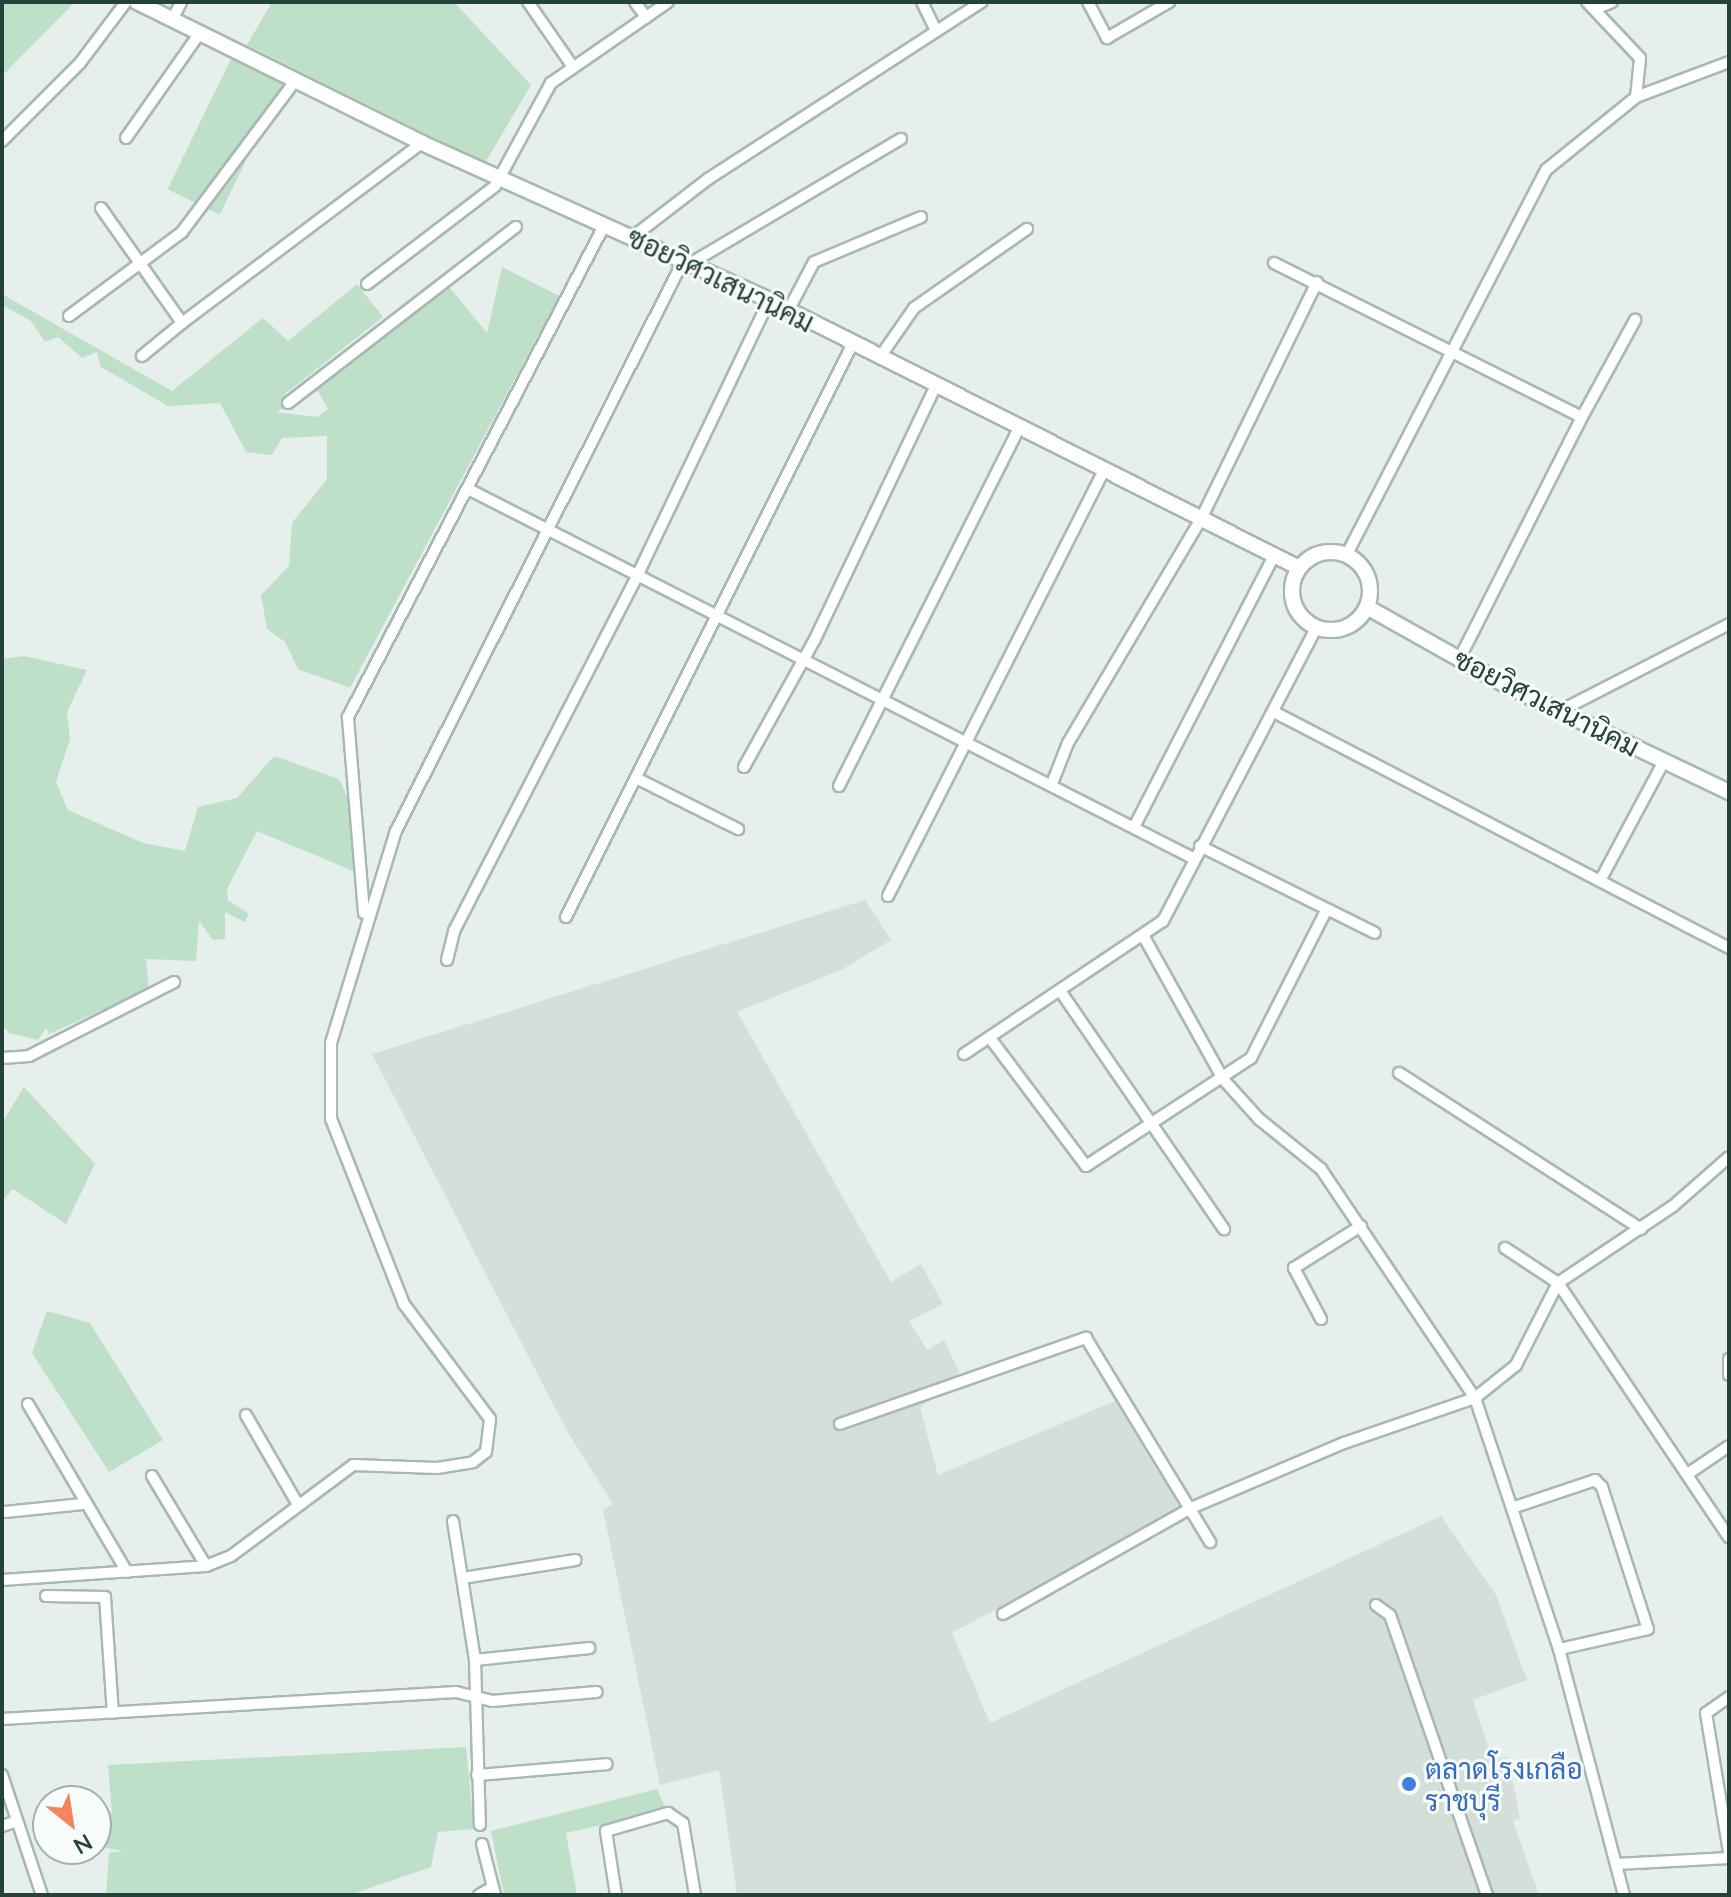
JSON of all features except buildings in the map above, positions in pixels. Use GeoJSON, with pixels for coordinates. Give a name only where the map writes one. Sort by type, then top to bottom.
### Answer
{"type":"FeatureCollection","features":[{"type":"Feature","properties":{"kind":"street"},"geometry":{"type":"LineString","coordinates":[[2,141],[80,63],[126,2]]}},
{"type":"Feature","properties":{"kind":"street","name":"ซอยวิศวเสนานิคม"},"geometry":{"type":"LineString","coordinates":[[137,2],[422,143],[634,236],[769,300],[1103,473],[1299,568]]}},
{"type":"Feature","properties":{"kind":"street"},"geometry":{"type":"LineString","coordinates":[[172,20],[181,2]]}},
{"type":"Feature","properties":{"kind":"street"},"geometry":{"type":"LineString","coordinates":[[528,2],[573,67]]}},
{"type":"Feature","properties":{"kind":"street"},"geometry":{"type":"LineString","coordinates":[[635,2],[646,17]]}},
{"type":"Feature","properties":{"kind":"street"},"geometry":{"type":"LineString","coordinates":[[367,284],[498,178],[544,93],[573,67],[668,2]]}},
{"type":"Feature","properties":{"kind":"street"},"geometry":{"type":"LineString","coordinates":[[922,2],[936,31]]}},
{"type":"Feature","properties":{"kind":"street"},"geometry":{"type":"LineString","coordinates":[[634,236],[695,188],[982,2]]}},
{"type":"Feature","properties":{"kind":"street"},"geometry":{"type":"LineString","coordinates":[[1088,2],[1107,38],[1169,2]]}},
{"type":"Feature","properties":{"kind":"street"},"geometry":{"type":"LineString","coordinates":[[1591,6],[1612,2]]}},
{"type":"Feature","properties":{"kind":"street"},"geometry":{"type":"LineString","coordinates":[[1591,6],[1640,58],[1636,97]]}},
{"type":"Feature","properties":{"kind":"street"},"geometry":{"type":"LineString","coordinates":[[126,138],[199,34]]}},
{"type":"Feature","properties":{"kind":"street"},"geometry":{"type":"LineString","coordinates":[[1347,554],[1546,170],[1636,97],[1729,62]]}},
{"type":"Feature","properties":{"kind":"street"},"geometry":{"type":"LineString","coordinates":[[69,316],[182,232],[295,81]]}},
{"type":"Feature","properties":{"kind":"street"},"geometry":{"type":"LineString","coordinates":[[2,1580],[206,1566],[231,1556],[297,1503],[353,1465],[437,1468],[473,1462],[486,1452],[490,1419],[404,1304],[331,1119],[331,1043],[364,920],[396,831],[546,528],[688,261],[901,139]]}},
{"type":"Feature","properties":{"kind":"street"},"geometry":{"type":"LineString","coordinates":[[142,356],[422,143]]}},
{"type":"Feature","properties":{"kind":"street"},"geometry":{"type":"LineString","coordinates":[[101,208],[182,323]]}},
{"type":"Feature","properties":{"kind":"street"},"geometry":{"type":"LineString","coordinates":[[788,311],[814,262],[921,217]]}},
{"type":"Feature","properties":{"kind":"street"},"geometry":{"type":"LineString","coordinates":[[364,920],[348,717],[470,490],[605,224]]}},
{"type":"Feature","properties":{"kind":"street"},"geometry":{"type":"LineString","coordinates":[[288,403],[516,227]]}},
{"type":"Feature","properties":{"kind":"street"},"geometry":{"type":"LineString","coordinates":[[880,357],[914,308],[1027,229]]}},
{"type":"Feature","properties":{"kind":"street"},"geometry":{"type":"LineString","coordinates":[[1274,263],[1582,417]]}},
{"type":"Feature","properties":{"kind":"street"},"geometry":{"type":"LineString","coordinates":[[1053,781],[1068,743],[1200,521],[1317,282]]}},
{"type":"Feature","properties":{"kind":"street"},"geometry":{"type":"LineString","coordinates":[[447,960],[476,884],[638,574],[769,300]]}},
{"type":"Feature","properties":{"kind":"street"},"geometry":{"type":"LineString","coordinates":[[1459,659],[1635,320]]}},
{"type":"Feature","properties":{"kind":"street"},"geometry":{"type":"LineString","coordinates":[[566,917],[638,779],[853,343]]}},
{"type":"Feature","properties":{"kind":"street"},"geometry":{"type":"LineString","coordinates":[[744,767],[804,658],[936,385]]}},
{"type":"Feature","properties":{"kind":"street"},"geometry":{"type":"LineString","coordinates":[[839,786],[1019,428]]}},
{"type":"Feature","properties":{"kind":"street"},"geometry":{"type":"LineString","coordinates":[[888,896],[1103,473]]}},
{"type":"Feature","properties":{"kind":"street"},"geometry":{"type":"LineString","coordinates":[[470,490],[1053,781],[1193,858]]}},
{"type":"Feature","properties":{"kind":"street"},"geometry":{"type":"LineString","coordinates":[[1320,553],[1347,554],[1370,582],[1367,607],[1351,624],[1317,627],[1294,602],[1299,568],[1320,553]]}},
{"type":"Feature","properties":{"kind":"street"},"geometry":{"type":"LineString","coordinates":[[1134,827],[1274,556]]}},
{"type":"Feature","properties":{"kind":"street","name":"ซอยวิศวเสนานิคม"},"geometry":{"type":"LineString","coordinates":[[1367,607],[1560,711],[1729,792]]}},
{"type":"Feature","properties":{"kind":"street"},"geometry":{"type":"LineString","coordinates":[[1560,711],[1729,624]]}},
{"type":"Feature","properties":{"kind":"street"},"geometry":{"type":"LineString","coordinates":[[964,1054],[1144,937],[1163,921],[1193,858],[1317,627]]}},
{"type":"Feature","properties":{"kind":"street"},"geometry":{"type":"LineString","coordinates":[[1274,712],[1729,948]]}},
{"type":"Feature","properties":{"kind":"street"},"geometry":{"type":"LineString","coordinates":[[1601,879],[1664,761]]}},
{"type":"Feature","properties":{"kind":"street"},"geometry":{"type":"LineString","coordinates":[[638,779],[738,829]]}},
{"type":"Feature","properties":{"kind":"street"},"geometry":{"type":"LineString","coordinates":[[1200,846],[1375,933]]}},
{"type":"Feature","properties":{"kind":"street"},"geometry":{"type":"LineString","coordinates":[[990,1038],[1083,1166],[1223,1079],[1261,1045],[1326,911]]}},
{"type":"Feature","properties":{"kind":"street"},"geometry":{"type":"LineString","coordinates":[[1144,937],[1223,1079],[1321,1169],[1475,1398],[1559,1649],[1624,1895]]}},
{"type":"Feature","properties":{"kind":"street"},"geometry":{"type":"LineString","coordinates":[[4,1055],[29,1056],[174,982]]}},
{"type":"Feature","properties":{"kind":"street"},"geometry":{"type":"LineString","coordinates":[[1061,992],[1224,1229]]}},
{"type":"Feature","properties":{"kind":"street"},"geometry":{"type":"LineString","coordinates":[[1399,1073],[1641,1229]]}},
{"type":"Feature","properties":{"kind":"street"},"geometry":{"type":"LineString","coordinates":[[1003,1614],[1189,1509],[1344,1443],[1475,1398],[1516,1365],[1558,1283],[1641,1229],[1729,1157]]}},
{"type":"Feature","properties":{"kind":"street"},"geometry":{"type":"LineString","coordinates":[[1321,1319],[1294,1268],[1361,1226]]}},
{"type":"Feature","properties":{"kind":"street"},"geometry":{"type":"LineString","coordinates":[[1505,1248],[1558,1283],[1689,1473],[1729,1537]]}},
{"type":"Feature","properties":{"kind":"street"},"geometry":{"type":"LineString","coordinates":[[840,1424],[1086,1338],[1210,1542]]}},
{"type":"Feature","properties":{"kind":"street"},"geometry":{"type":"LineString","coordinates":[[1729,1359],[1729,1375]]}},
{"type":"Feature","properties":{"kind":"street"},"geometry":{"type":"LineString","coordinates":[[28,1404],[83,1504],[127,1572]]}},
{"type":"Feature","properties":{"kind":"street"},"geometry":{"type":"LineString","coordinates":[[246,1415],[297,1503]]}},
{"type":"Feature","properties":{"kind":"street"},"geometry":{"type":"LineString","coordinates":[[1689,1473],[1729,1446]]}},
{"type":"Feature","properties":{"kind":"street"},"geometry":{"type":"LineString","coordinates":[[152,1476],[206,1566]]}},
{"type":"Feature","properties":{"kind":"street"},"geometry":{"type":"LineString","coordinates":[[1512,1508],[1595,1480],[1602,1487],[1648,1629],[1559,1649]]}},
{"type":"Feature","properties":{"kind":"street"},"geometry":{"type":"LineString","coordinates":[[5,1512],[83,1504]]}},
{"type":"Feature","properties":{"kind":"street"},"geometry":{"type":"LineString","coordinates":[[453,1521],[475,1660],[480,1825]]}},
{"type":"Feature","properties":{"kind":"street"},"geometry":{"type":"LineString","coordinates":[[463,1578],[576,1560]]}},
{"type":"Feature","properties":{"kind":"street"},"geometry":{"type":"LineString","coordinates":[[46,1596],[105,1597],[113,1713]]}},
{"type":"Feature","properties":{"kind":"street"},"geometry":{"type":"LineString","coordinates":[[1376,1605],[1390,1615],[1487,1895]]}},
{"type":"Feature","properties":{"kind":"street"},"geometry":{"type":"LineString","coordinates":[[475,1660],[589,1648]]}},
{"type":"Feature","properties":{"kind":"street"},"geometry":{"type":"LineString","coordinates":[[2,1719],[456,1692],[475,1700],[597,1692]]}},
{"type":"Feature","properties":{"kind":"street"},"geometry":{"type":"LineString","coordinates":[[1617,1864],[1729,1855],[1725,1799],[1706,1713],[1729,1697]]}},
{"type":"Feature","properties":{"kind":"street"},"geometry":{"type":"LineString","coordinates":[[477,1775],[607,1764]]}},
{"type":"Feature","properties":{"kind":"street"},"geometry":{"type":"LineString","coordinates":[[2,1775],[38,1894]]}},
{"type":"Feature","properties":{"kind":"street"},"geometry":{"type":"LineString","coordinates":[[616,1895],[606,1831],[668,1813],[683,1823],[695,1895]]}},
{"type":"Feature","properties":{"kind":"street"},"geometry":{"type":"LineString","coordinates":[[2,1826],[17,1821]]}},
{"type":"Feature","properties":{"kind":"street"},"geometry":{"type":"LineString","coordinates":[[479,1895],[494,1891],[482,1844]]}},
{"type":"Feature","properties":{"kind":"shaded area"},"geometry":{"type":"Polygon","coordinates":[[[865,900],[891,940],[843,969],[737,1012],[891,1282],[921,1264],[943,1304],[909,1321],[927,1350],[944,1340],[959,1372],[920,1408],[938,1475],[1115,1401],[1181,1510],[952,1633],[990,1723],[1441,1516],[1496,1595],[1527,1680],[1473,1700],[1492,1759],[1508,1757],[1520,1818],[1513,1821],[1539,1895],[737,1895],[719,1770],[660,1785],[603,1510],[613,1504],[567,1431],[372,1054],[865,900]]]}},
{"type":"Feature","properties":{"kind":"green space"},"geometry":{"type":"Polygon","coordinates":[[[2,2],[75,2],[2,76],[2,2]]]}},
{"type":"Feature","properties":{"kind":"green space"},"geometry":{"type":"Polygon","coordinates":[[[272,2],[454,2],[531,85],[485,163],[247,45],[272,2]]]}},
{"type":"Feature","properties":{"kind":"green space"},"geometry":{"type":"Polygon","coordinates":[[[231,59],[283,84],[220,215],[167,189],[231,59]]]}},
{"type":"Feature","properties":{"kind":"green space"},"geometry":{"type":"Polygon","coordinates":[[[502,267],[559,296],[350,688],[298,669],[285,642],[267,629],[261,595],[289,566],[292,523],[327,479],[327,436],[282,438],[272,455],[246,452],[220,403],[168,406],[101,367],[97,352],[82,358],[58,337],[45,342],[31,321],[2,305],[2,294],[172,391],[263,318],[288,341],[357,284],[383,317],[285,394],[288,402],[445,282],[487,333],[502,267]],[[318,391],[276,412],[317,417],[328,409],[318,391]]]}},
{"type":"Feature","properties":{"kind":"green space"},"geometry":{"type":"Polygon","coordinates":[[[24,656],[87,670],[67,712],[70,739],[56,782],[68,810],[143,843],[185,851],[198,807],[237,798],[274,756],[339,779],[356,814],[353,871],[257,831],[227,889],[228,900],[249,914],[245,922],[225,912],[225,939],[213,940],[199,921],[196,961],[146,959],[149,989],[49,1034],[46,1028],[38,1040],[9,1033],[2,1025],[2,659],[24,656]]]}},
{"type":"Feature","properties":{"kind":"green space"},"geometry":{"type":"Polygon","coordinates":[[[24,1087],[95,1164],[66,1224],[13,1189],[2,1201],[2,1123],[24,1087]]]}},
{"type":"Feature","properties":{"kind":"green space"},"geometry":{"type":"Polygon","coordinates":[[[47,1311],[90,1323],[163,1440],[109,1472],[32,1353],[47,1311]]]}},
{"type":"Feature","properties":{"kind":"green space"},"geometry":{"type":"Polygon","coordinates":[[[466,1747],[474,1829],[438,1832],[431,1867],[350,1895],[106,1895],[112,1853],[123,1851],[112,1849],[112,1785],[108,1765],[466,1747]]]}},
{"type":"Feature","properties":{"kind":"green space"},"geometry":{"type":"Polygon","coordinates":[[[657,1789],[666,1810],[566,1833],[577,1895],[504,1895],[491,1831],[657,1789]]]}},
{"type":"Feature","properties":{"kind":"place","name":"ตลาดโรงเกลือ ราชบุรี"},"geometry":{"type":"Point","coordinates":[1409,1784]}}]}
